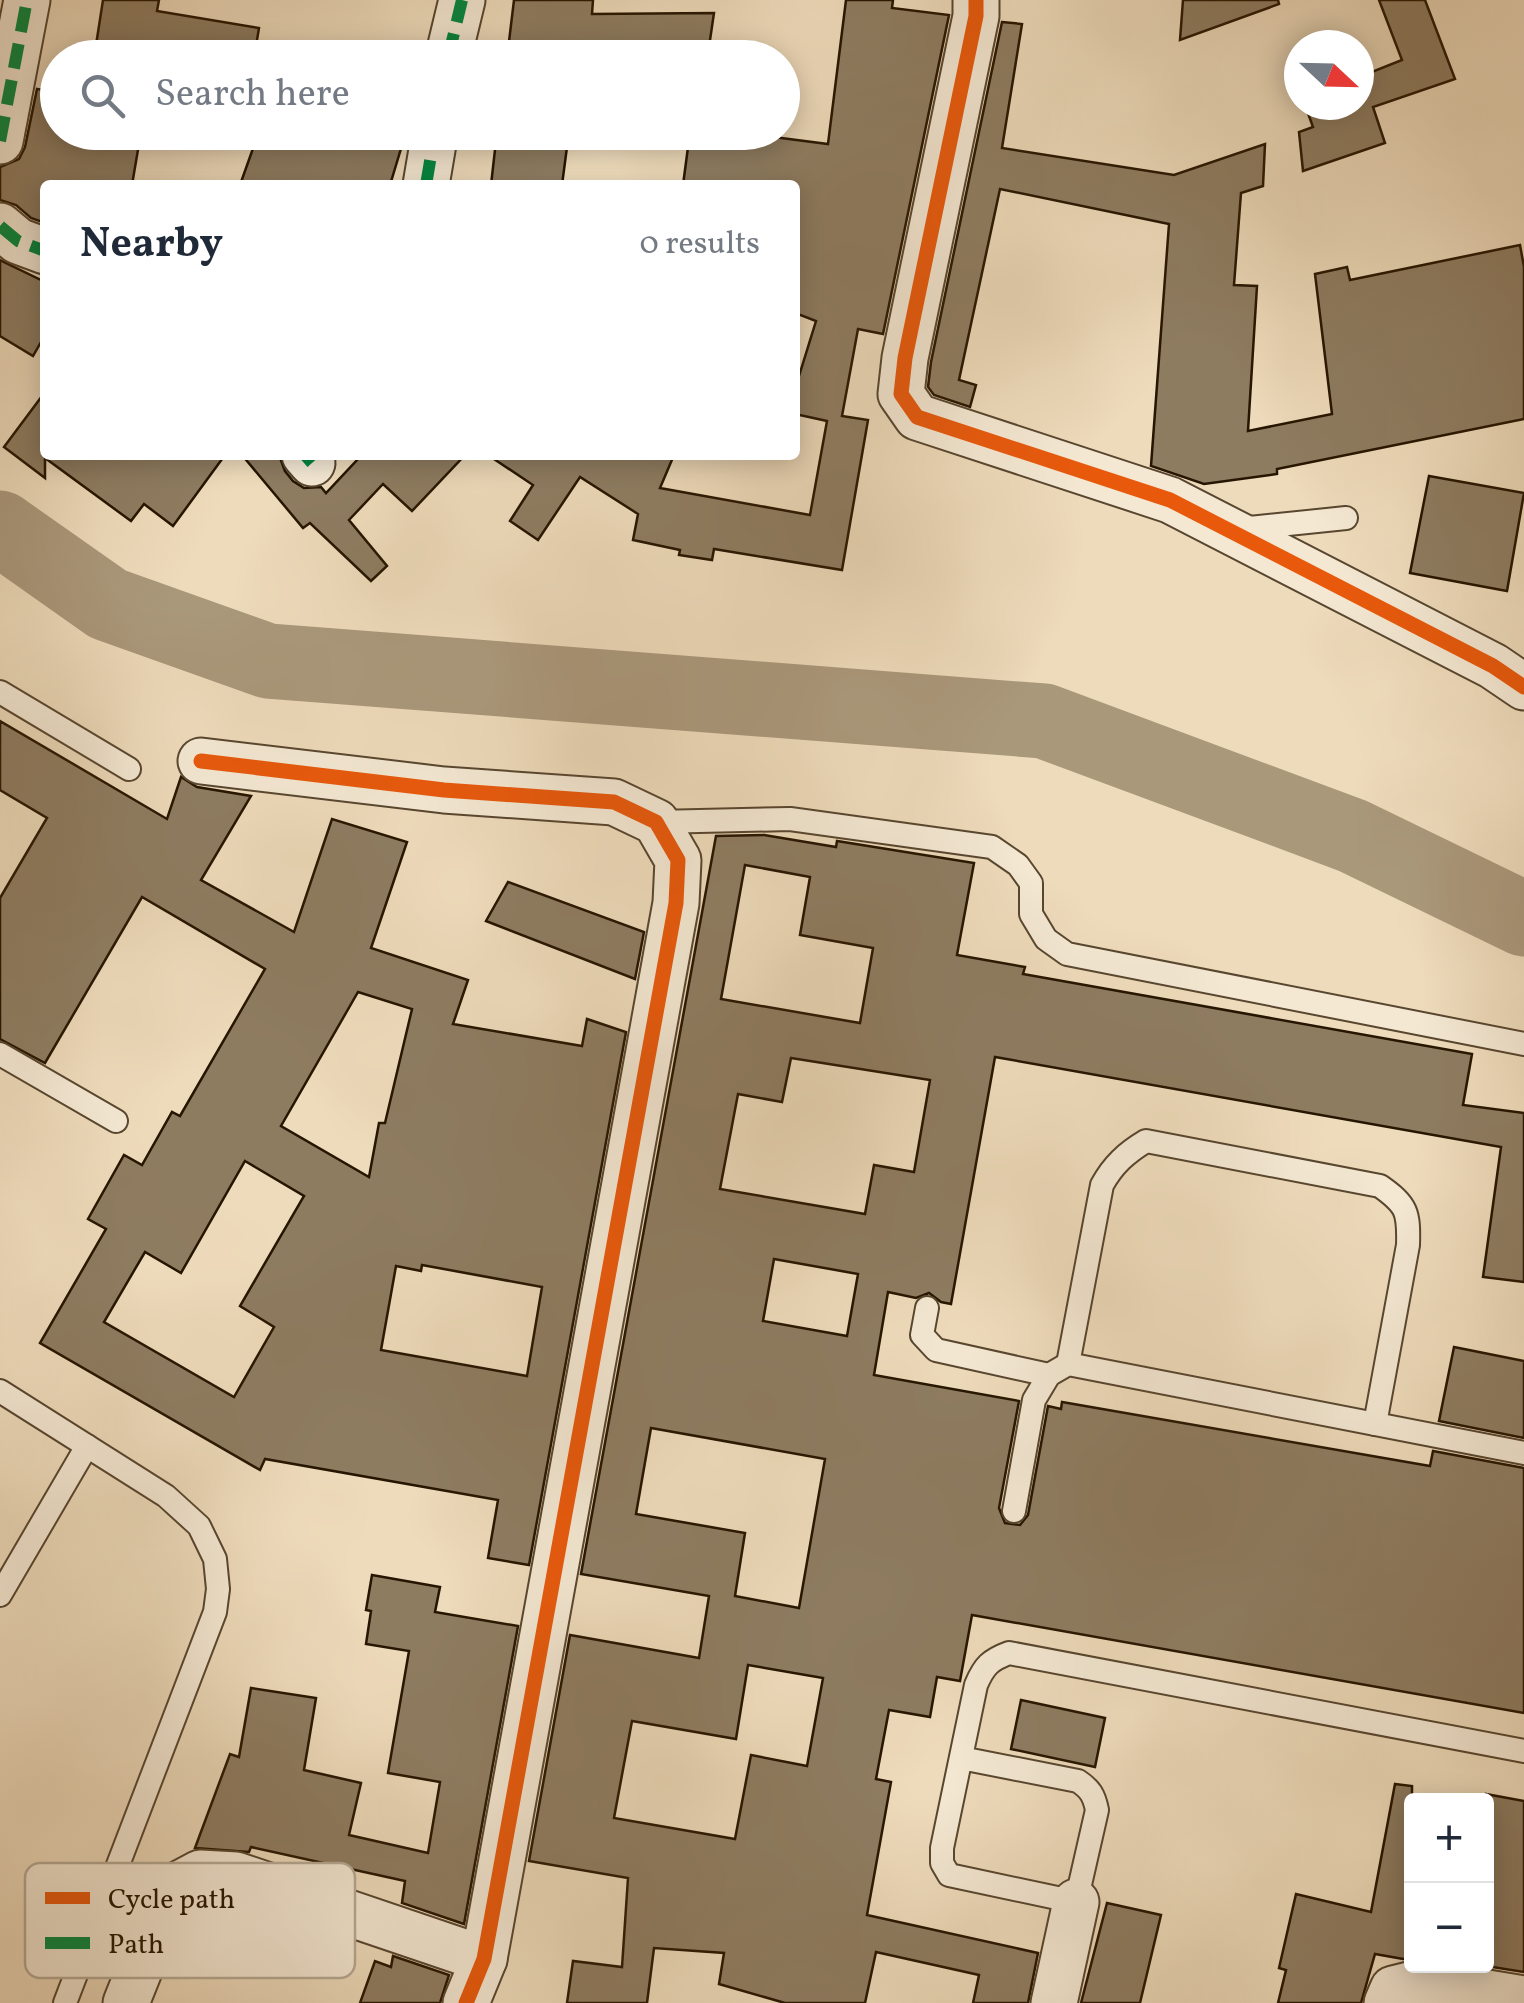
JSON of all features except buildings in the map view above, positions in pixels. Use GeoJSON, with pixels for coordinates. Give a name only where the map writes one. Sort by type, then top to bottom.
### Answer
{"type":"FeatureCollection","features":[{"type":"Feature","properties":{"kind":"street"},"geometry":{"type":"LineString","coordinates":[[0,141],[27,0]]}},
{"type":"Feature","properties":{"kind":"street"},"geometry":{"type":"LineString","coordinates":[[452,40],[462,0]]}},
{"type":"Feature","properties":{"kind":"street"},"geometry":{"type":"LineString","coordinates":[[976,0],[905,358],[901,394],[917,417],[1170,500],[1493,666],[1524,687]]}},
{"type":"Feature","properties":{"kind":"street"},"geometry":{"type":"LineString","coordinates":[[427,180],[432,150]]}},
{"type":"Feature","properties":{"kind":"street"},"geometry":{"type":"LineString","coordinates":[[0,226],[18,241],[40,249]]}},
{"type":"Feature","properties":{"kind":"street"},"geometry":{"type":"LineString","coordinates":[[201,762],[444,790],[614,802],[656,822],[678,860],[676,903],[484,1959],[466,2003]]}},
{"type":"Feature","properties":{"kind":"street"},"geometry":{"type":"LineString","coordinates":[[1054,2003],[1076,1902]]}},
{"type":"Feature","properties":{"kind":"street"},"geometry":{"type":"LineString","coordinates":[[355,1915],[484,1959]]}},
{"type":"Feature","properties":{"kind":"street"},"geometry":{"type":"LineString","coordinates":[[126,2003],[136,1978]]}},
{"type":"Feature","properties":{"kind":"street"},"geometry":{"type":"LineString","coordinates":[[1387,2003],[1393,1989],[1421,1982],[1524,1999]]}},
{"type":"Feature","properties":{"kind":"lane"},"geometry":{"type":"LineString","coordinates":[[1228,530],[1346,518]]}},
{"type":"Feature","properties":{"kind":"lane"},"geometry":{"type":"LineString","coordinates":[[0,692],[129,769]]}},
{"type":"Feature","properties":{"kind":"lane"},"geometry":{"type":"LineString","coordinates":[[656,822],[790,820],[992,847],[1018,864],[1031,884],[1031,914],[1046,940],[1067,954],[1524,1044]]}},
{"type":"Feature","properties":{"kind":"lane"},"geometry":{"type":"LineString","coordinates":[[0,1054],[116,1121]]}},
{"type":"Feature","properties":{"kind":"lane"},"geometry":{"type":"LineString","coordinates":[[1014,1511],[1034,1400],[1059,1370],[1102,1184],[1127,1152],[1146,1141],[1380,1186],[1401,1200],[1409,1220],[1408,1244],[1376,1424]]}},
{"type":"Feature","properties":{"kind":"lane"},"geometry":{"type":"LineString","coordinates":[[927,1308],[922,1335],[936,1350],[1376,1424],[1524,1453]]}},
{"type":"Feature","properties":{"kind":"lane"},"geometry":{"type":"LineString","coordinates":[[0,1391],[166,1496],[199,1526],[215,1560],[215,1612],[119,1863]]}},
{"type":"Feature","properties":{"kind":"lane"},"geometry":{"type":"LineString","coordinates":[[0,1595],[88,1446]]}},
{"type":"Feature","properties":{"kind":"lane"},"geometry":{"type":"LineString","coordinates":[[961,1758],[1078,1781],[1088,1787],[1097,1810],[1076,1902],[949,1875],[942,1864],[942,1848],[976,1685],[984,1667],[1010,1653],[1524,1751]]}},
{"type":"Feature","properties":{"kind":"lane"},"geometry":{"type":"LineString","coordinates":[[66,2003],[76,1978]]}},
{"type":"Feature","properties":{"kind":"waterway"},"geometry":{"type":"LineString","coordinates":[[0,528],[108,604],[268,661],[1044,721],[1353,836],[1524,919]]}},
{"type":"Feature","properties":{"kind":"marked path"},"geometry":{"type":"LineString","coordinates":[[0,141],[27,0]]}},
{"type":"Feature","properties":{"kind":"marked path"},"geometry":{"type":"LineString","coordinates":[[452,40],[462,0]]}},
{"type":"Feature","properties":{"kind":"marked path"},"geometry":{"type":"LineString","coordinates":[[427,180],[432,150]]}},
{"type":"Feature","properties":{"kind":"marked path"},"geometry":{"type":"LineString","coordinates":[[0,226],[18,241],[40,249]]}},
{"type":"Feature","properties":{"kind":"cycle path"},"geometry":{"type":"LineString","coordinates":[[976,0],[976,16],[905,358],[901,394],[917,417],[1170,500],[1493,666],[1524,687]]}},
{"type":"Feature","properties":{"kind":"cycle path"},"geometry":{"type":"LineString","coordinates":[[201,761],[444,790],[614,802],[656,822],[678,860],[676,903],[484,1959],[466,2003]]}}]}
